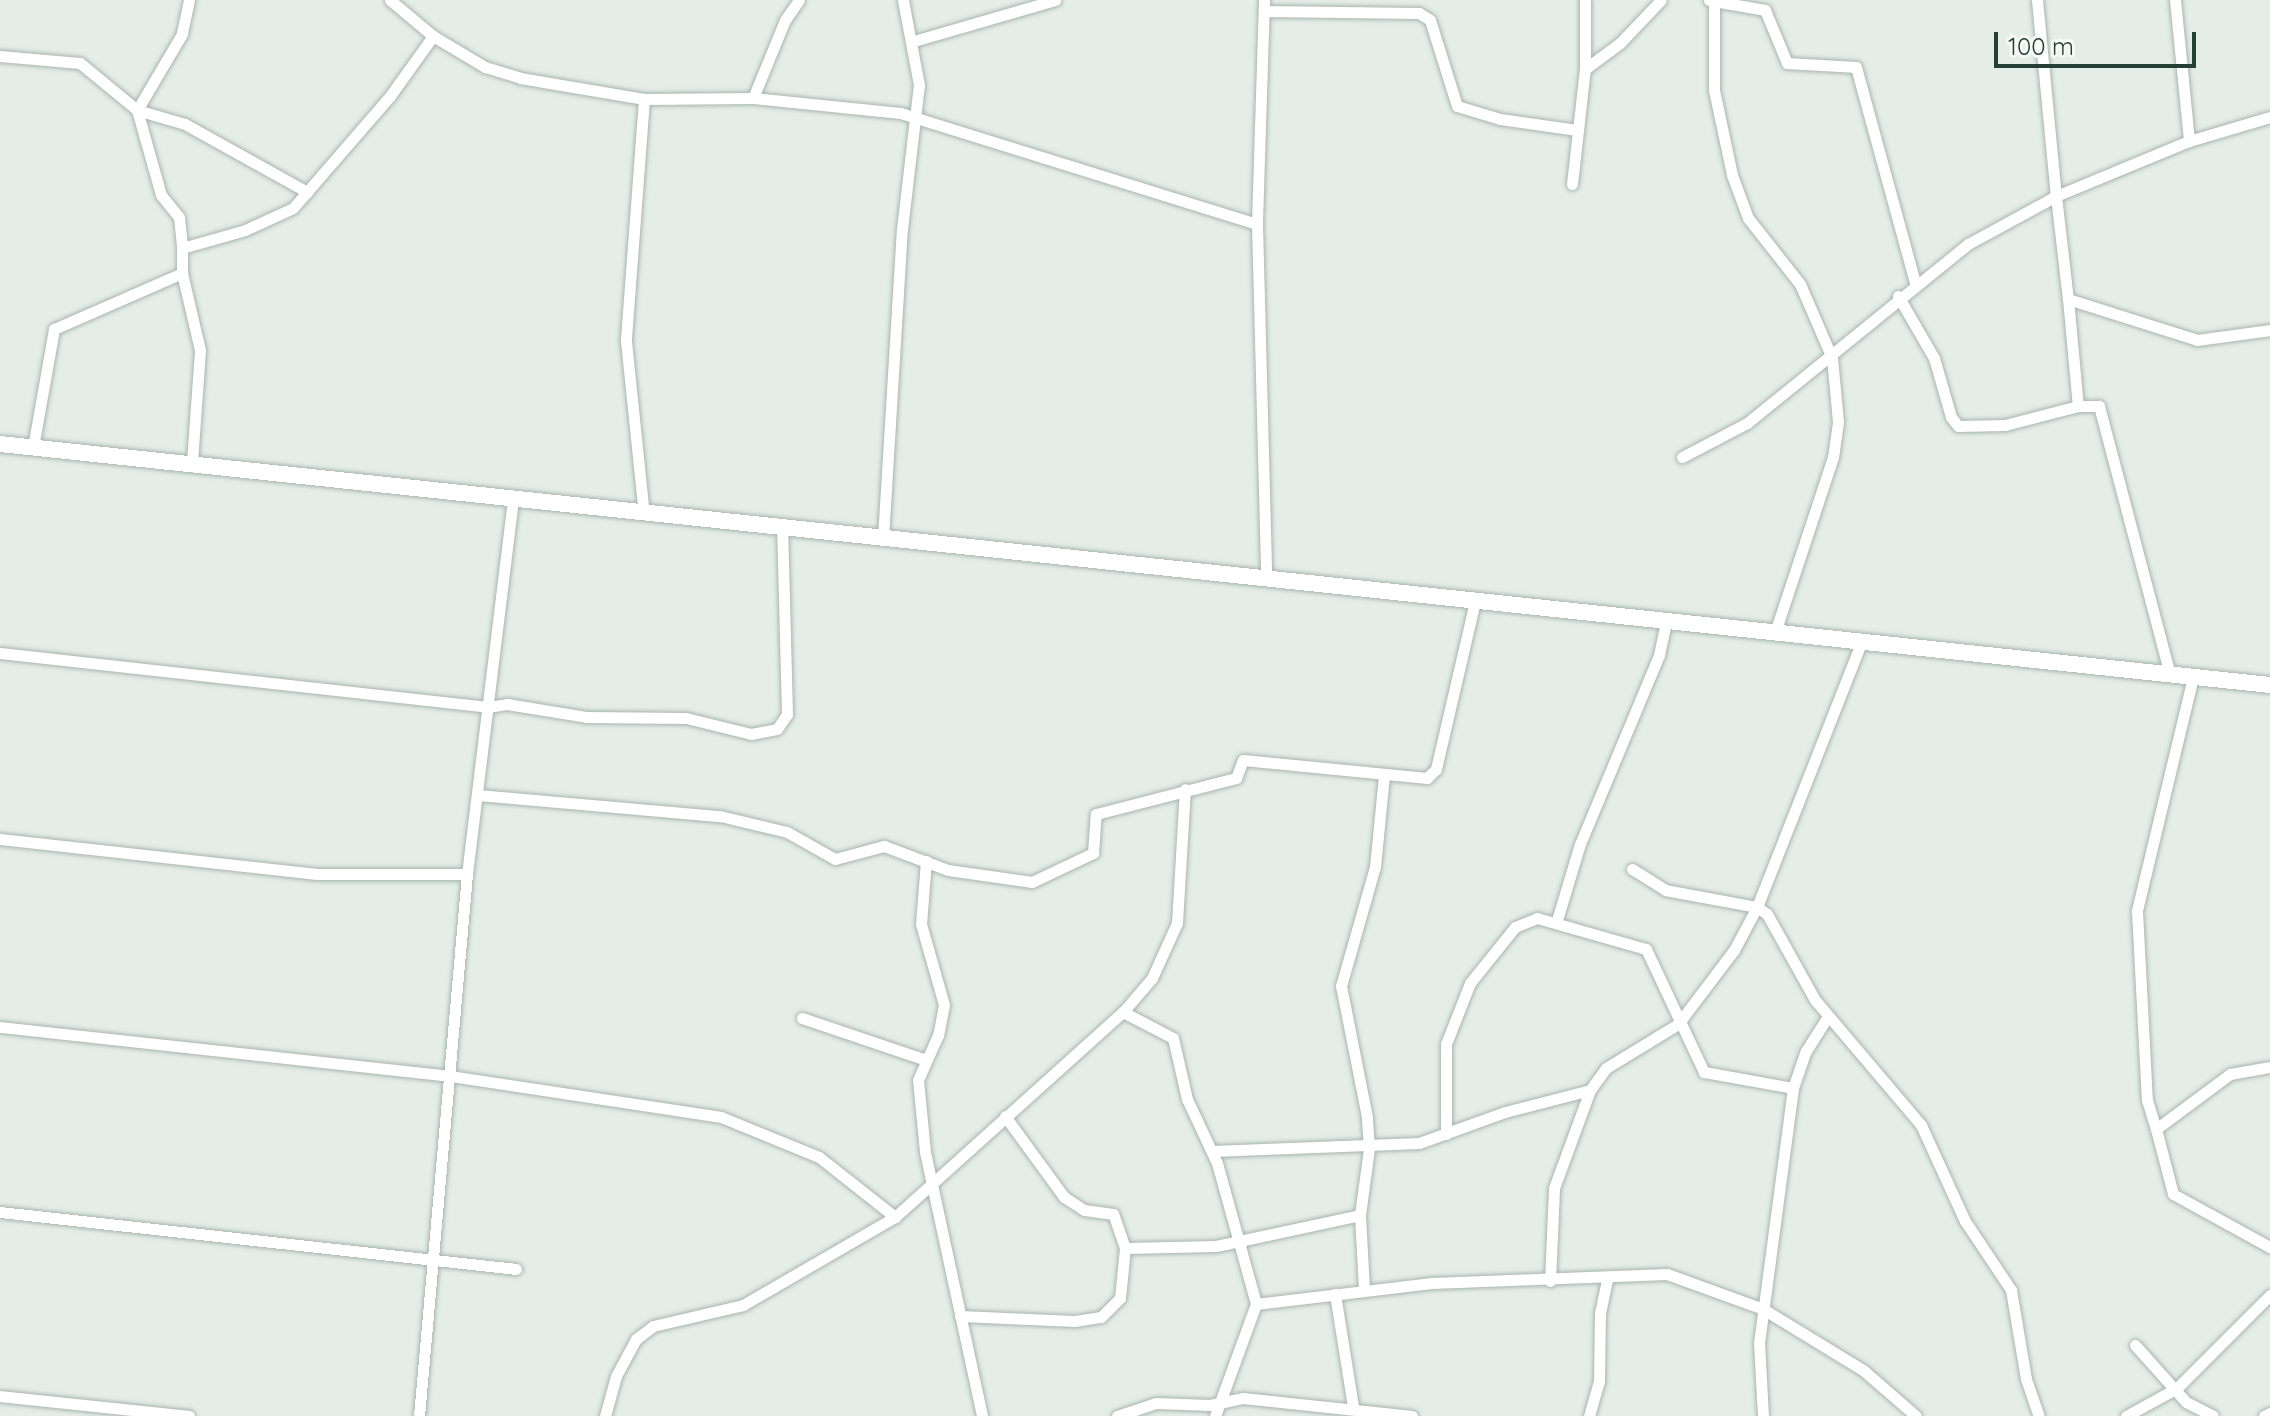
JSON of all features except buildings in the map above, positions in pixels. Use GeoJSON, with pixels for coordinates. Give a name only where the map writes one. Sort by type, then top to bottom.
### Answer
{"type":"FeatureCollection","features":[{"type":"Feature","properties":{"kind":"main road"},"geometry":{"type":"LineString","coordinates":[[0,444],[2270,685]]}},
{"type":"Feature","properties":{"kind":"street"},"geometry":{"type":"LineString","coordinates":[[189,0],[182,34],[137,110],[161,195],[179,217],[182,273],[200,350],[192,462]]}},
{"type":"Feature","properties":{"kind":"street"},"geometry":{"type":"LineString","coordinates":[[390,0],[433,36],[485,67],[520,78],[644,99],[753,98],[858,106],[900,113],[916,122],[1257,224]]}},
{"type":"Feature","properties":{"kind":"street"},"geometry":{"type":"LineString","coordinates":[[753,98],[785,20],[799,0]]}},
{"type":"Feature","properties":{"kind":"street"},"geometry":{"type":"LineString","coordinates":[[883,538],[902,229],[916,122],[919,67],[903,0]]}},
{"type":"Feature","properties":{"kind":"street"},"geometry":{"type":"LineString","coordinates":[[914,41],[1055,0]]}},
{"type":"Feature","properties":{"kind":"street"},"geometry":{"type":"LineString","coordinates":[[1572,184],[1585,69],[1585,0]]}},
{"type":"Feature","properties":{"kind":"street"},"geometry":{"type":"LineString","coordinates":[[1585,69],[1620,43],[1661,0]]}},
{"type":"Feature","properties":{"kind":"street"},"geometry":{"type":"LineString","coordinates":[[2037,0],[2078,406]]}},
{"type":"Feature","properties":{"kind":"street"},"geometry":{"type":"LineString","coordinates":[[2175,0],[2189,141]]}},
{"type":"Feature","properties":{"kind":"street"},"geometry":{"type":"LineString","coordinates":[[1775,632],[1833,457],[1838,422],[1832,358],[1800,284],[1748,218],[1732,175],[1714,90],[1712,1],[1765,10],[1787,63],[1856,67],[1915,283]]}},
{"type":"Feature","properties":{"kind":"street"},"geometry":{"type":"LineString","coordinates":[[1266,579],[1257,224],[1264,6],[1323,15],[1386,10],[1426,15],[1457,106],[1500,119],[1577,130]]}},
{"type":"Feature","properties":{"kind":"street"},"geometry":{"type":"LineString","coordinates":[[182,248],[276,218],[307,192],[390,96],[433,36]]}},
{"type":"Feature","properties":{"kind":"street"},"geometry":{"type":"LineString","coordinates":[[0,56],[80,63],[137,110],[185,124],[307,192]]}},
{"type":"Feature","properties":{"kind":"street"},"geometry":{"type":"LineString","coordinates":[[644,99],[626,341],[644,514]]}},
{"type":"Feature","properties":{"kind":"street"},"geometry":{"type":"LineString","coordinates":[[1682,457],[1747,423],[1832,358],[1898,296],[1968,244],[2056,196],[2189,141],[2270,117]]}},
{"type":"Feature","properties":{"kind":"street"},"geometry":{"type":"LineString","coordinates":[[33,447],[54,329],[182,273]]}},
{"type":"Feature","properties":{"kind":"street"},"geometry":{"type":"LineString","coordinates":[[1898,296],[1934,358],[1954,424],[2005,425],[2078,406],[2099,406],[2170,674]]}},
{"type":"Feature","properties":{"kind":"street"},"geometry":{"type":"LineString","coordinates":[[2068,299],[2197,340],[2270,330]]}},
{"type":"Feature","properties":{"kind":"street"},"geometry":{"type":"LineString","coordinates":[[419,1416],[467,874],[513,500]]}},
{"type":"Feature","properties":{"kind":"street"},"geometry":{"type":"LineString","coordinates":[[0,653],[488,707],[507,704],[586,717],[686,718],[751,734],[777,729],[787,714],[782,528]]}},
{"type":"Feature","properties":{"kind":"street"},"geometry":{"type":"LineString","coordinates":[[478,795],[720,816],[787,832],[826,857],[884,846],[965,874],[1032,882],[1093,853],[1096,814],[1236,778],[1243,760],[1427,778],[1436,769],[1475,601]]}},
{"type":"Feature","properties":{"kind":"street"},"geometry":{"type":"LineString","coordinates":[[1557,920],[1580,844],[1659,655],[1666,621]]}},
{"type":"Feature","properties":{"kind":"street"},"geometry":{"type":"LineString","coordinates":[[1550,1281],[1554,1188],[1590,1090],[1606,1068],[1678,1024],[1725,963],[1757,907],[1861,643]]}},
{"type":"Feature","properties":{"kind":"street"},"geometry":{"type":"LineString","coordinates":[[2193,677],[2137,911],[2147,1100],[2173,1194],[2270,1247]]}},
{"type":"Feature","properties":{"kind":"street"},"geometry":{"type":"LineString","coordinates":[[1364,1289],[1360,1215],[1369,1148],[1341,986],[1375,867],[1384,776]]}},
{"type":"Feature","properties":{"kind":"street"},"geometry":{"type":"LineString","coordinates":[[605,1416],[616,1376],[636,1339],[653,1326],[743,1305],[895,1217],[1123,1012],[1152,978],[1177,923],[1185,789]]}},
{"type":"Feature","properties":{"kind":"street"},"geometry":{"type":"LineString","coordinates":[[0,839],[317,874],[467,874]]}},
{"type":"Feature","properties":{"kind":"street"},"geometry":{"type":"LineString","coordinates":[[926,861],[921,924],[944,1005],[918,1080],[929,1185],[982,1416]]}},
{"type":"Feature","properties":{"kind":"street"},"geometry":{"type":"LineString","coordinates":[[1632,869],[1665,890],[1757,907],[1772,921],[1828,1016],[1921,1125],[1965,1221],[2011,1290],[2026,1379],[2039,1416]]}},
{"type":"Feature","properties":{"kind":"street"},"geometry":{"type":"LineString","coordinates":[[1446,1134],[1446,1044],[1470,983],[1515,927],[1537,918],[1557,920],[1646,949],[1678,1024],[1704,1072],[1793,1088]]}},
{"type":"Feature","properties":{"kind":"street"},"geometry":{"type":"LineString","coordinates":[[1123,1012],[1173,1038],[1192,1114],[1212,1151],[1256,1304],[1215,1416]]}},
{"type":"Feature","properties":{"kind":"street"},"geometry":{"type":"LineString","coordinates":[[1763,1416],[1758,1370],[1763,1309],[1793,1088],[1815,1033],[1828,1016]]}},
{"type":"Feature","properties":{"kind":"street"},"geometry":{"type":"LineString","coordinates":[[802,1018],[926,1060]]}},
{"type":"Feature","properties":{"kind":"street"},"geometry":{"type":"LineString","coordinates":[[0,1027],[450,1076],[738,1121],[819,1157],[895,1217]]}},
{"type":"Feature","properties":{"kind":"street"},"geometry":{"type":"LineString","coordinates":[[2156,1129],[2230,1074],[2270,1067]]}},
{"type":"Feature","properties":{"kind":"street"},"geometry":{"type":"LineString","coordinates":[[1212,1151],[1264,1146],[1369,1148],[1419,1143],[1590,1090]]}},
{"type":"Feature","properties":{"kind":"street"},"geometry":{"type":"LineString","coordinates":[[960,1316],[1075,1321],[1101,1317],[1120,1298],[1125,1248],[1113,1214],[1084,1210],[1064,1197],[1005,1116]]}},
{"type":"Feature","properties":{"kind":"street"},"geometry":{"type":"LineString","coordinates":[[0,1212],[516,1269]]}},
{"type":"Feature","properties":{"kind":"street"},"geometry":{"type":"LineString","coordinates":[[1125,1248],[1216,1246],[1360,1215]]}},
{"type":"Feature","properties":{"kind":"street"},"geometry":{"type":"LineString","coordinates":[[1256,1304],[1364,1289],[1607,1279],[1645,1273],[1686,1277],[1763,1309],[1863,1370],[1916,1416]]}},
{"type":"Feature","properties":{"kind":"street"},"geometry":{"type":"LineString","coordinates":[[1589,1416],[1599,1382],[1598,1328],[1607,1279]]}},
{"type":"Feature","properties":{"kind":"street"},"geometry":{"type":"LineString","coordinates":[[1335,1294],[1353,1406]]}},
{"type":"Feature","properties":{"kind":"street"},"geometry":{"type":"LineString","coordinates":[[2126,1416],[2177,1388],[2270,1295]]}},
{"type":"Feature","properties":{"kind":"street"},"geometry":{"type":"LineString","coordinates":[[2135,1345],[2177,1388],[2186,1402],[2213,1416]]}},
{"type":"Feature","properties":{"kind":"street"},"geometry":{"type":"LineString","coordinates":[[0,1396],[189,1416]]}},
{"type":"Feature","properties":{"kind":"street"},"geometry":{"type":"LineString","coordinates":[[1117,1416],[1156,1403],[1220,1404],[1243,1398],[1353,1406],[1412,1416]]}},
{"type":"Feature","properties":{"kind":"street"},"geometry":{"type":"LineString","coordinates":[[2264,1416],[2270,1413]]}}]}
